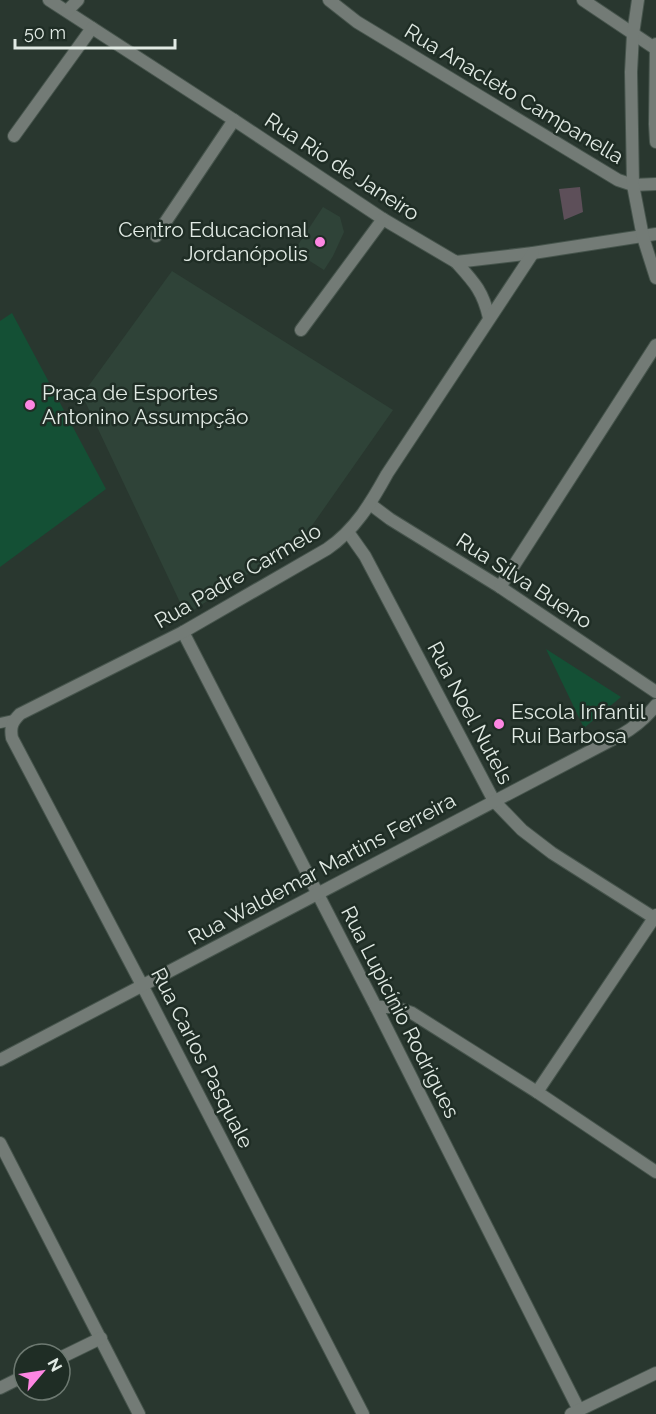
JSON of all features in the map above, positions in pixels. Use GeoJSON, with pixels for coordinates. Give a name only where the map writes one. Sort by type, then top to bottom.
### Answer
{"type":"FeatureCollection","features":[{"type":"Feature","properties":{"kind":"street","name":"Rua Rio de Janeiro"},"geometry":{"type":"LineString","coordinates":[[49,0],[383,219],[456,262]]}},
{"type":"Feature","properties":{"kind":"street"},"geometry":{"type":"LineString","coordinates":[[67,11],[78,0]]}},
{"type":"Feature","properties":{"kind":"street","name":"Rua Anacleto Campanella"},"geometry":{"type":"LineString","coordinates":[[329,0],[357,22],[618,180],[633,185],[656,184]]}},
{"type":"Feature","properties":{"kind":"street"},"geometry":{"type":"LineString","coordinates":[[583,0],[656,47],[656,142]]}},
{"type":"Feature","properties":{"kind":"street"},"geometry":{"type":"LineString","coordinates":[[638,0],[633,34],[631,110],[633,185],[650,235],[656,278]]}},
{"type":"Feature","properties":{"kind":"street"},"geometry":{"type":"LineString","coordinates":[[14,136],[92,28]]}},
{"type":"Feature","properties":{"kind":"street"},"geometry":{"type":"LineString","coordinates":[[156,236],[234,120]]}},
{"type":"Feature","properties":{"kind":"street"},"geometry":{"type":"LineString","coordinates":[[301,330],[383,219]]}},
{"type":"Feature","properties":{"kind":"street"},"geometry":{"type":"LineString","coordinates":[[456,262],[650,235]]}},
{"type":"Feature","properties":{"kind":"street","name":"Rua Padre Carmelo"},"geometry":{"type":"LineString","coordinates":[[14,720],[20,714],[183,632],[327,549],[348,532],[370,504],[387,474],[533,253]]}},
{"type":"Feature","properties":{"kind":"street"},"geometry":{"type":"LineString","coordinates":[[456,262],[482,294],[489,318]]}},
{"type":"Feature","properties":{"kind":"street"},"geometry":{"type":"LineString","coordinates":[[500,587],[656,345]]}},
{"type":"Feature","properties":{"kind":"street","name":"Rua Silva Bueno"},"geometry":{"type":"LineString","coordinates":[[370,504],[390,519],[500,587],[656,692]]}},
{"type":"Feature","properties":{"kind":"street","name":"Rua Noel Nutels"},"geometry":{"type":"LineString","coordinates":[[348,532],[365,556],[494,801],[522,830],[552,853],[655,917]]}},
{"type":"Feature","properties":{"kind":"street","name":"Rua Lupicínio Rodrigues"},"geometry":{"type":"LineString","coordinates":[[183,632],[376,1007],[575,1412]]}},
{"type":"Feature","properties":{"kind":"street","name":"Rua Waldemar Martins Ferreira"},"geometry":{"type":"LineString","coordinates":[[0,1060],[636,726],[656,705]]}},
{"type":"Feature","properties":{"kind":"street","name":"Rua Carlos Pasquale"},"geometry":{"type":"LineString","coordinates":[[14,720],[10,729],[12,738],[363,1414]]}},
{"type":"Feature","properties":{"kind":"street"},"geometry":{"type":"LineString","coordinates":[[537,1092],[655,917]]}},
{"type":"Feature","properties":{"kind":"street"},"geometry":{"type":"LineString","coordinates":[[376,1007],[394,1007],[412,1013],[537,1092],[656,1172]]}},
{"type":"Feature","properties":{"kind":"street"},"geometry":{"type":"LineString","coordinates":[[0,1143],[139,1414]]}},
{"type":"Feature","properties":{"kind":"street"},"geometry":{"type":"LineString","coordinates":[[72,1352],[101,1338]]}},
{"type":"Feature","properties":{"kind":"street"},"geometry":{"type":"LineString","coordinates":[[575,1412],[656,1373]]}},
{"type":"Feature","properties":{"kind":"lane"},"geometry":{"type":"LineString","coordinates":[[0,723],[14,720]]}},
{"type":"Feature","properties":{"kind":"shaded area","name":"Centro Educacional Jordanópolis"},"geometry":{"type":"Polygon","coordinates":[[[323,207],[340,217],[344,232],[324,270],[294,251],[323,207]]]}},
{"type":"Feature","properties":{"kind":"shaded area"},"geometry":{"type":"Polygon","coordinates":[[[172,271],[393,410],[304,537],[186,615],[82,395],[172,271]]]}},
{"type":"Feature","properties":{"kind":"green space","name":"Praça de Esportes Antonino Assumpção"},"geometry":{"type":"Polygon","coordinates":[[[12,313],[106,489],[0,567],[0,321],[12,313]]]}},
{"type":"Feature","properties":{"kind":"green space"},"geometry":{"type":"Polygon","coordinates":[[[546,649],[621,697],[584,728],[546,649]]]}},
{"type":"Feature","properties":{"kind":"building"},"geometry":{"type":"Polygon","coordinates":[[[580,187],[583,212],[564,220],[559,189],[580,187]]]}},
{"type":"Feature","properties":{"kind":"place","name":"Centro Educacional Jordanópolis"},"geometry":{"type":"Point","coordinates":[320,242]}},
{"type":"Feature","properties":{"kind":"place","name":"Praça de Esportes Antonino Assumpção"},"geometry":{"type":"Point","coordinates":[30,405]}},
{"type":"Feature","properties":{"kind":"place","name":"Escola Infantil Rui Barbosa"},"geometry":{"type":"Point","coordinates":[499,724]}}]}
